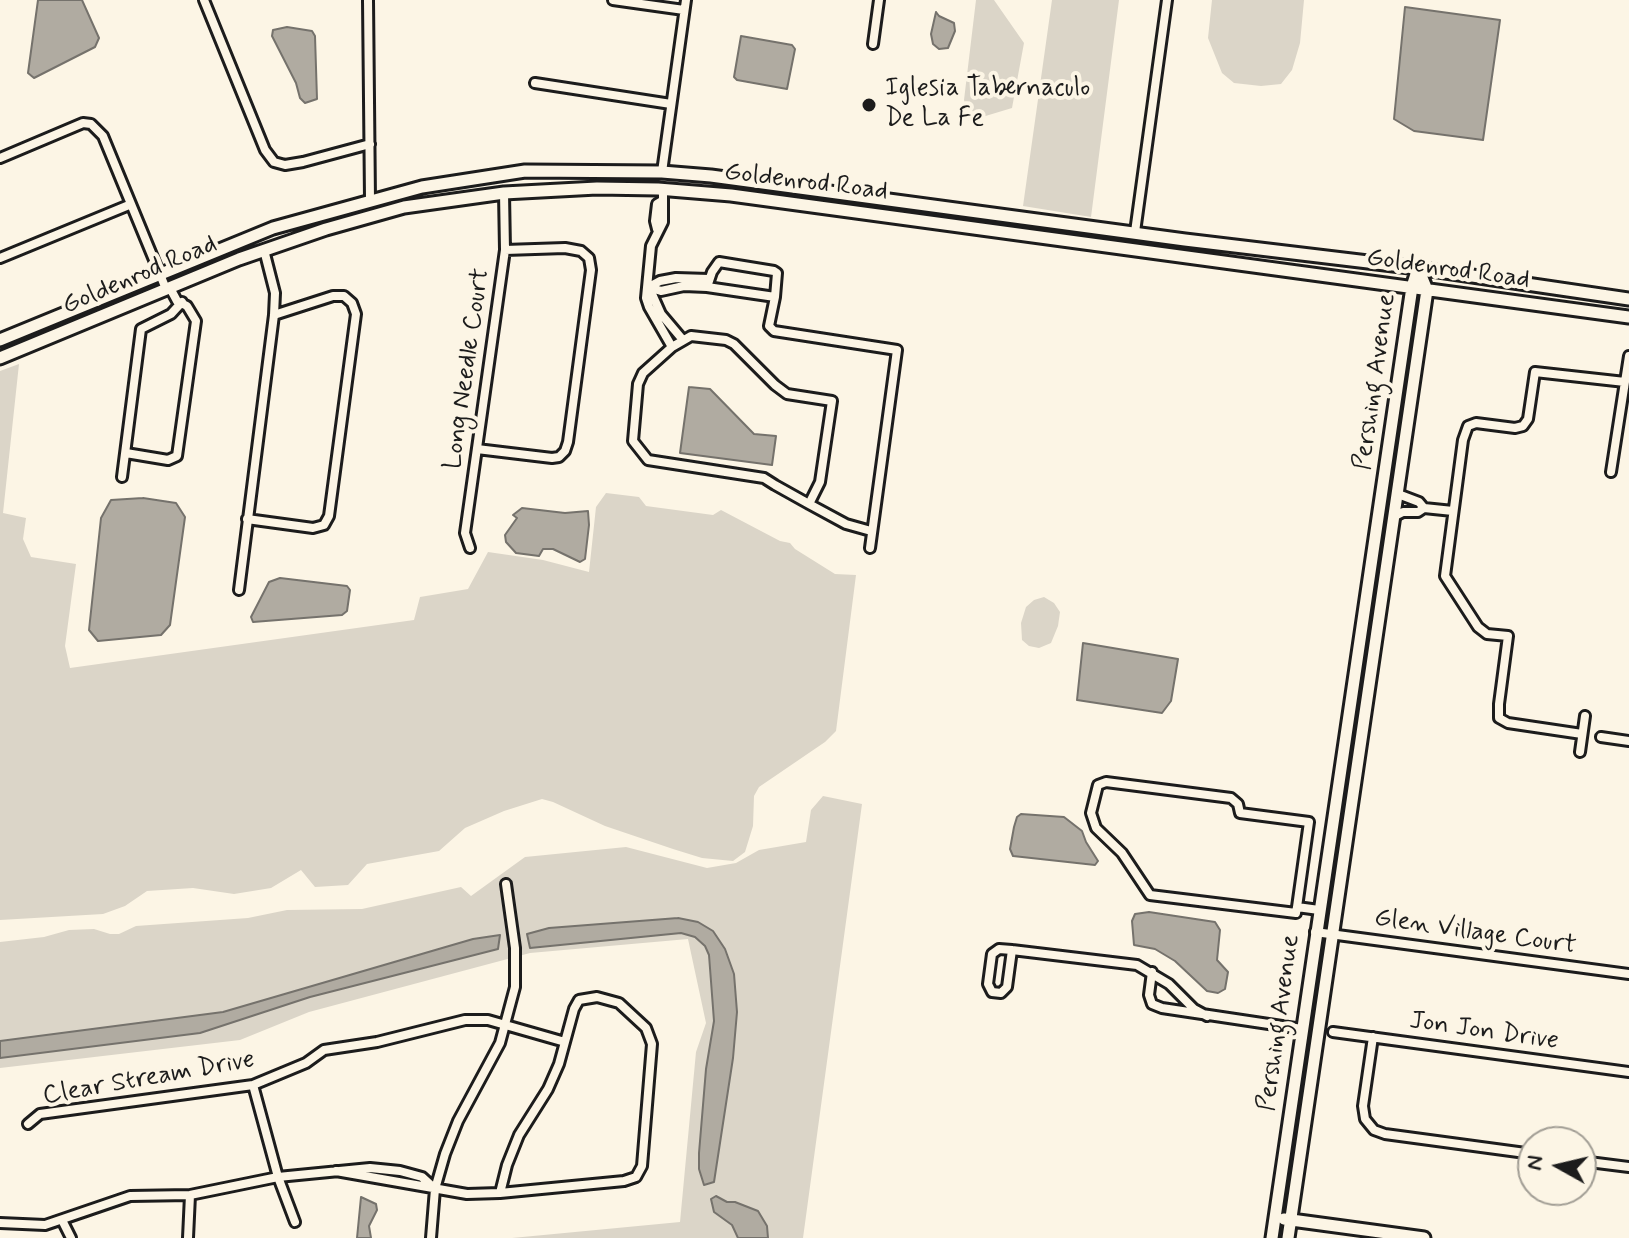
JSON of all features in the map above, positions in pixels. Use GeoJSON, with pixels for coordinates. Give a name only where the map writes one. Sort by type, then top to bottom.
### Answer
{"type":"FeatureCollection","features":[{"type":"Feature","properties":{"kind":"main road","name":"Goldenrod Road"},"geometry":{"type":"LineString","coordinates":[[0,340],[273,228],[422,187],[525,171],[695,174],[1418,268],[1629,299]]}},
{"type":"Feature","properties":{"kind":"main road"},"geometry":{"type":"LineString","coordinates":[[633,188],[662,172]]}},
{"type":"Feature","properties":{"kind":"main road"},"geometry":{"type":"LineString","coordinates":[[662,195],[695,174]]}},
{"type":"Feature","properties":{"kind":"main road","name":"Goldenrod Road"},"geometry":{"type":"LineString","coordinates":[[0,358],[264,250],[404,207],[504,193],[633,188],[662,195],[782,202],[914,219],[1629,317]]}},
{"type":"Feature","properties":{"kind":"main road"},"geometry":{"type":"LineString","coordinates":[[782,202],[803,199],[892,211],[903,201]]}},
{"type":"Feature","properties":{"kind":"main road"},"geometry":{"type":"LineString","coordinates":[[914,219],[923,211],[1000,222],[1015,216]]}},
{"type":"Feature","properties":{"kind":"main road"},"geometry":{"type":"LineString","coordinates":[[999,231],[1015,227],[1118,242],[1135,232]]}},
{"type":"Feature","properties":{"kind":"main road"},"geometry":{"type":"LineString","coordinates":[[1156,252],[1168,244],[1262,257],[1285,252]]}},
{"type":"Feature","properties":{"kind":"main road","name":"Pershing Avenue"},"geometry":{"type":"LineString","coordinates":[[1272,1238],[1412,287],[1418,268]]}},
{"type":"Feature","properties":{"kind":"main road","name":"Pershing Avenue"},"geometry":{"type":"LineString","coordinates":[[1288,1238],[1427,290],[1418,268]]}},
{"type":"Feature","properties":{"kind":"main road"},"geometry":{"type":"LineString","coordinates":[[1275,1218],[1424,1238]]}},
{"type":"Feature","properties":{"kind":"street"},"geometry":{"type":"LineString","coordinates":[[204,0],[265,150],[274,162],[285,165],[303,162],[370,144]]}},
{"type":"Feature","properties":{"kind":"street"},"geometry":{"type":"LineString","coordinates":[[368,0],[370,199]]}},
{"type":"Feature","properties":{"kind":"street"},"geometry":{"type":"LineString","coordinates":[[613,0],[684,10]]}},
{"type":"Feature","properties":{"kind":"street"},"geometry":{"type":"LineString","coordinates":[[662,172],[686,0]]}},
{"type":"Feature","properties":{"kind":"street"},"geometry":{"type":"LineString","coordinates":[[873,44],[879,0]]}},
{"type":"Feature","properties":{"kind":"street"},"geometry":{"type":"LineString","coordinates":[[1135,232],[1167,0]]}},
{"type":"Feature","properties":{"kind":"street"},"geometry":{"type":"LineString","coordinates":[[535,83],[671,104]]}},
{"type":"Feature","properties":{"kind":"street"},"geometry":{"type":"LineString","coordinates":[[0,158],[83,123],[91,124],[103,136],[160,274],[177,301],[187,306],[196,321],[177,456],[168,460],[126,453]]}},
{"type":"Feature","properties":{"kind":"street","name":"Long Needle Court"},"geometry":{"type":"LineString","coordinates":[[470,548],[465,533],[505,250],[504,193]]}},
{"type":"Feature","properties":{"kind":"street"},"geometry":{"type":"LineString","coordinates":[[662,195],[663,222],[657,229],[649,259],[646,294],[649,307],[672,347]]}},
{"type":"Feature","properties":{"kind":"street"},"geometry":{"type":"LineString","coordinates":[[0,258],[129,205]]}},
{"type":"Feature","properties":{"kind":"street"},"geometry":{"type":"LineString","coordinates":[[477,449],[552,458],[559,457],[565,451],[591,270],[589,258],[581,251],[565,248],[505,250]]}},
{"type":"Feature","properties":{"kind":"street"},"geometry":{"type":"LineString","coordinates":[[239,590],[274,315],[275,293],[264,250]]}},
{"type":"Feature","properties":{"kind":"street"},"geometry":{"type":"LineString","coordinates":[[708,283],[719,262],[777,273],[769,326],[774,331],[897,350],[870,548]]}},
{"type":"Feature","properties":{"kind":"street"},"geometry":{"type":"LineString","coordinates":[[649,287],[660,281],[708,283],[775,297]]}},
{"type":"Feature","properties":{"kind":"street"},"geometry":{"type":"LineString","coordinates":[[649,287],[661,314],[683,340]]}},
{"type":"Feature","properties":{"kind":"street"},"geometry":{"type":"LineString","coordinates":[[247,519],[313,528],[324,525],[329,516],[356,314],[352,303],[344,296],[333,296],[274,315]]}},
{"type":"Feature","properties":{"kind":"street"},"geometry":{"type":"LineString","coordinates":[[122,477],[141,329],[171,314],[182,302]]}},
{"type":"Feature","properties":{"kind":"street"},"geometry":{"type":"LineString","coordinates":[[809,504],[820,482],[832,401],[787,394],[726,340],[691,336],[672,347],[643,373],[638,384],[633,441],[648,460],[764,478],[809,504],[846,524],[871,531]]}},
{"type":"Feature","properties":{"kind":"street"},"geometry":{"type":"LineString","coordinates":[[1611,472],[1629,356]]}},
{"type":"Feature","properties":{"kind":"street"},"geometry":{"type":"LineString","coordinates":[[1582,734],[1508,723],[1499,718],[1508,636],[1487,634],[1478,627],[1445,576],[1465,430],[1476,423],[1515,428],[1523,426],[1528,419],[1535,372],[1625,382]]}},
{"type":"Feature","properties":{"kind":"street"},"geometry":{"type":"LineString","coordinates":[[1398,494],[1419,502],[1424,508]]}},
{"type":"Feature","properties":{"kind":"street"},"geometry":{"type":"LineString","coordinates":[[1395,516],[1424,508],[1453,511]]}},
{"type":"Feature","properties":{"kind":"street"},"geometry":{"type":"LineString","coordinates":[[1580,752],[1585,716]]}},
{"type":"Feature","properties":{"kind":"street"},"geometry":{"type":"LineString","coordinates":[[1601,737],[1629,741]]}},
{"type":"Feature","properties":{"kind":"street"},"geometry":{"type":"LineString","coordinates":[[1106,782],[1231,798],[1238,804],[1240,813],[1309,822],[1297,907],[1296,913],[1150,895],[1122,853],[1096,828],[1091,813],[1098,785],[1106,782]]}},
{"type":"Feature","properties":{"kind":"street"},"geometry":{"type":"LineString","coordinates":[[431,1238],[435,1189],[458,1121],[488,1069],[507,1026],[515,987],[515,948],[506,884]]}},
{"type":"Feature","properties":{"kind":"street"},"geometry":{"type":"LineString","coordinates":[[1297,907],[1319,910]]}},
{"type":"Feature","properties":{"kind":"street","name":"Glen Village Court"},"geometry":{"type":"LineString","coordinates":[[1315,932],[1629,974]]}},
{"type":"Feature","properties":{"kind":"street"},"geometry":{"type":"LineString","coordinates":[[1012,950],[1007,987],[1001,993],[992,992],[988,984],[992,954],[999,949],[1012,950],[1137,965],[1169,984],[1194,1009],[1207,1016]]}},
{"type":"Feature","properties":{"kind":"street"},"geometry":{"type":"LineString","coordinates":[[1152,972],[1149,995],[1152,1004],[1162,1008],[1302,1029]]}},
{"type":"Feature","properties":{"kind":"street"},"geometry":{"type":"LineString","coordinates":[[0,1223],[45,1225],[130,1196],[190,1195],[278,1177],[370,1168],[400,1171],[422,1177],[435,1189],[467,1194],[500,1193],[624,1181],[636,1177],[642,1166],[652,1044],[646,1028],[619,1003],[597,997],[579,1000],[548,1089],[519,1135],[500,1193]]}},
{"type":"Feature","properties":{"kind":"street","name":"Clear Stream Drive"},"geometry":{"type":"LineString","coordinates":[[28,1124],[40,1114],[253,1085],[306,1063],[324,1050],[377,1042],[465,1020],[488,1020],[565,1042]]}},
{"type":"Feature","properties":{"kind":"street","name":"Jon Jon Drive"},"geometry":{"type":"LineString","coordinates":[[1333,1032],[1629,1072]]}},
{"type":"Feature","properties":{"kind":"street"},"geometry":{"type":"LineString","coordinates":[[1373,1037],[1363,1106],[1365,1119],[1374,1130],[1517,1152]]}},
{"type":"Feature","properties":{"kind":"street"},"geometry":{"type":"LineString","coordinates":[[253,1085],[278,1177],[295,1222]]}},
{"type":"Feature","properties":{"kind":"street"},"geometry":{"type":"LineString","coordinates":[[1597,1163],[1629,1167]]}},
{"type":"Feature","properties":{"kind":"street"},"geometry":{"type":"LineString","coordinates":[[188,1238],[190,1195]]}},
{"type":"Feature","properties":{"kind":"street"},"geometry":{"type":"LineString","coordinates":[[62,1220],[71,1238]]}},
{"type":"Feature","properties":{"kind":"shaded area"},"geometry":{"type":"Polygon","coordinates":[[[38,0],[82,0],[99,38],[95,47],[34,78],[28,73],[38,0]]]}},
{"type":"Feature","properties":{"kind":"shaded area"},"geometry":{"type":"Polygon","coordinates":[[[976,0],[994,0],[1024,43],[1012,108],[969,121],[964,100],[976,0]]]}},
{"type":"Feature","properties":{"kind":"shaded area"},"geometry":{"type":"Polygon","coordinates":[[[1052,0],[1119,0],[1091,217],[1023,206],[1052,0]]]}},
{"type":"Feature","properties":{"kind":"shaded area"},"geometry":{"type":"Polygon","coordinates":[[[1212,0],[1304,0],[1300,43],[1292,70],[1281,84],[1261,86],[1234,83],[1222,73],[1208,38],[1212,0]]]}},
{"type":"Feature","properties":{"kind":"shaded area"},"geometry":{"type":"Polygon","coordinates":[[[1405,7],[1500,20],[1483,140],[1414,131],[1394,119],[1405,7]]]}},
{"type":"Feature","properties":{"kind":"shaded area"},"geometry":{"type":"Polygon","coordinates":[[[936,12],[954,23],[955,31],[948,48],[939,49],[933,44],[931,34],[936,12]]]}},
{"type":"Feature","properties":{"kind":"shaded area"},"geometry":{"type":"Polygon","coordinates":[[[287,27],[312,31],[315,36],[317,99],[305,103],[272,36],[273,30],[287,27]]]}},
{"type":"Feature","properties":{"kind":"shaded area"},"geometry":{"type":"Polygon","coordinates":[[[741,36],[792,45],[795,49],[787,89],[734,77],[741,36]]]}},
{"type":"Feature","properties":{"kind":"shaded area"},"geometry":{"type":"Polygon","coordinates":[[[19,364],[3,513],[26,518],[23,539],[31,557],[76,564],[65,646],[70,668],[414,620],[420,597],[468,589],[488,552],[543,560],[589,572],[596,507],[606,493],[639,497],[646,506],[713,515],[721,510],[780,541],[790,543],[835,574],[856,575],[836,731],[825,742],[759,787],[754,796],[753,826],[745,852],[733,861],[702,858],[673,849],[605,826],[542,799],[465,828],[439,851],[367,864],[348,885],[315,887],[301,870],[271,888],[234,894],[193,888],[147,891],[125,906],[103,914],[0,920],[0,371],[19,364]]]}},
{"type":"Feature","properties":{"kind":"shaded area"},"geometry":{"type":"Polygon","coordinates":[[[689,387],[710,389],[754,434],[776,436],[772,465],[680,453],[689,387]]]}},
{"type":"Feature","properties":{"kind":"shaded area"},"geometry":{"type":"Polygon","coordinates":[[[143,498],[176,503],[185,517],[170,625],[161,635],[98,641],[89,630],[101,518],[111,500],[143,498]]]}},
{"type":"Feature","properties":{"kind":"shaded area"},"geometry":{"type":"Polygon","coordinates":[[[522,508],[565,513],[588,511],[585,559],[580,562],[553,549],[543,549],[539,556],[516,553],[506,542],[505,535],[517,518],[513,515],[522,508]]]}},
{"type":"Feature","properties":{"kind":"shaded area"},"geometry":{"type":"Polygon","coordinates":[[[280,578],[347,586],[350,590],[347,611],[342,615],[253,622],[251,617],[269,582],[280,578]]]}},
{"type":"Feature","properties":{"kind":"shaded area"},"geometry":{"type":"Polygon","coordinates":[[[1044,597],[1054,603],[1060,612],[1058,626],[1051,643],[1039,648],[1029,646],[1022,640],[1021,623],[1026,607],[1044,597]]]}},
{"type":"Feature","properties":{"kind":"shaded area"},"geometry":{"type":"Polygon","coordinates":[[[1083,643],[1178,659],[1171,701],[1162,713],[1077,700],[1083,643]]]}},
{"type":"Feature","properties":{"kind":"shaded area"},"geometry":{"type":"Polygon","coordinates":[[[823,796],[862,804],[803,1238],[512,1238],[680,1222],[696,1052],[706,1023],[688,939],[530,953],[309,1012],[240,1040],[0,1068],[0,942],[44,937],[69,930],[94,929],[119,934],[136,926],[248,918],[287,910],[362,909],[461,887],[471,896],[525,857],[626,847],[707,868],[736,863],[759,850],[806,842],[811,810],[823,796]]]}},
{"type":"Feature","properties":{"kind":"shaded area"},"geometry":{"type":"Polygon","coordinates":[[[1021,814],[1064,817],[1082,831],[1098,861],[1095,865],[1013,856],[1010,849],[1014,827],[1021,814]]]}},
{"type":"Feature","properties":{"kind":"shaded area"},"geometry":{"type":"Polygon","coordinates":[[[1149,912],[1215,922],[1220,930],[1217,960],[1228,972],[1225,989],[1218,993],[1207,991],[1175,961],[1155,949],[1134,945],[1132,921],[1135,914],[1149,912]]]}},
{"type":"Feature","properties":{"kind":"shaded area"},"geometry":{"type":"Polygon","coordinates":[[[678,918],[698,922],[713,931],[725,949],[734,974],[737,1012],[733,1058],[714,1182],[704,1185],[699,1169],[699,1153],[706,1069],[714,1021],[709,955],[705,946],[695,937],[681,933],[530,948],[527,934],[549,928],[678,918]]]}},
{"type":"Feature","properties":{"kind":"shaded area"},"geometry":{"type":"Polygon","coordinates":[[[500,935],[498,949],[310,997],[200,1033],[0,1058],[0,1041],[223,1012],[473,939],[500,935]]]}},
{"type":"Feature","properties":{"kind":"shaded area"},"geometry":{"type":"Polygon","coordinates":[[[716,1196],[758,1211],[767,1226],[768,1238],[738,1238],[732,1225],[714,1212],[711,1199],[716,1196]]]}},
{"type":"Feature","properties":{"kind":"shaded area"},"geometry":{"type":"Polygon","coordinates":[[[361,1197],[376,1204],[377,1210],[369,1226],[371,1238],[357,1238],[361,1197]]]}},
{"type":"Feature","properties":{"kind":"place","name":"Iglesia Tabernaculo De La Fe"},"geometry":{"type":"Point","coordinates":[869,105]}}]}
